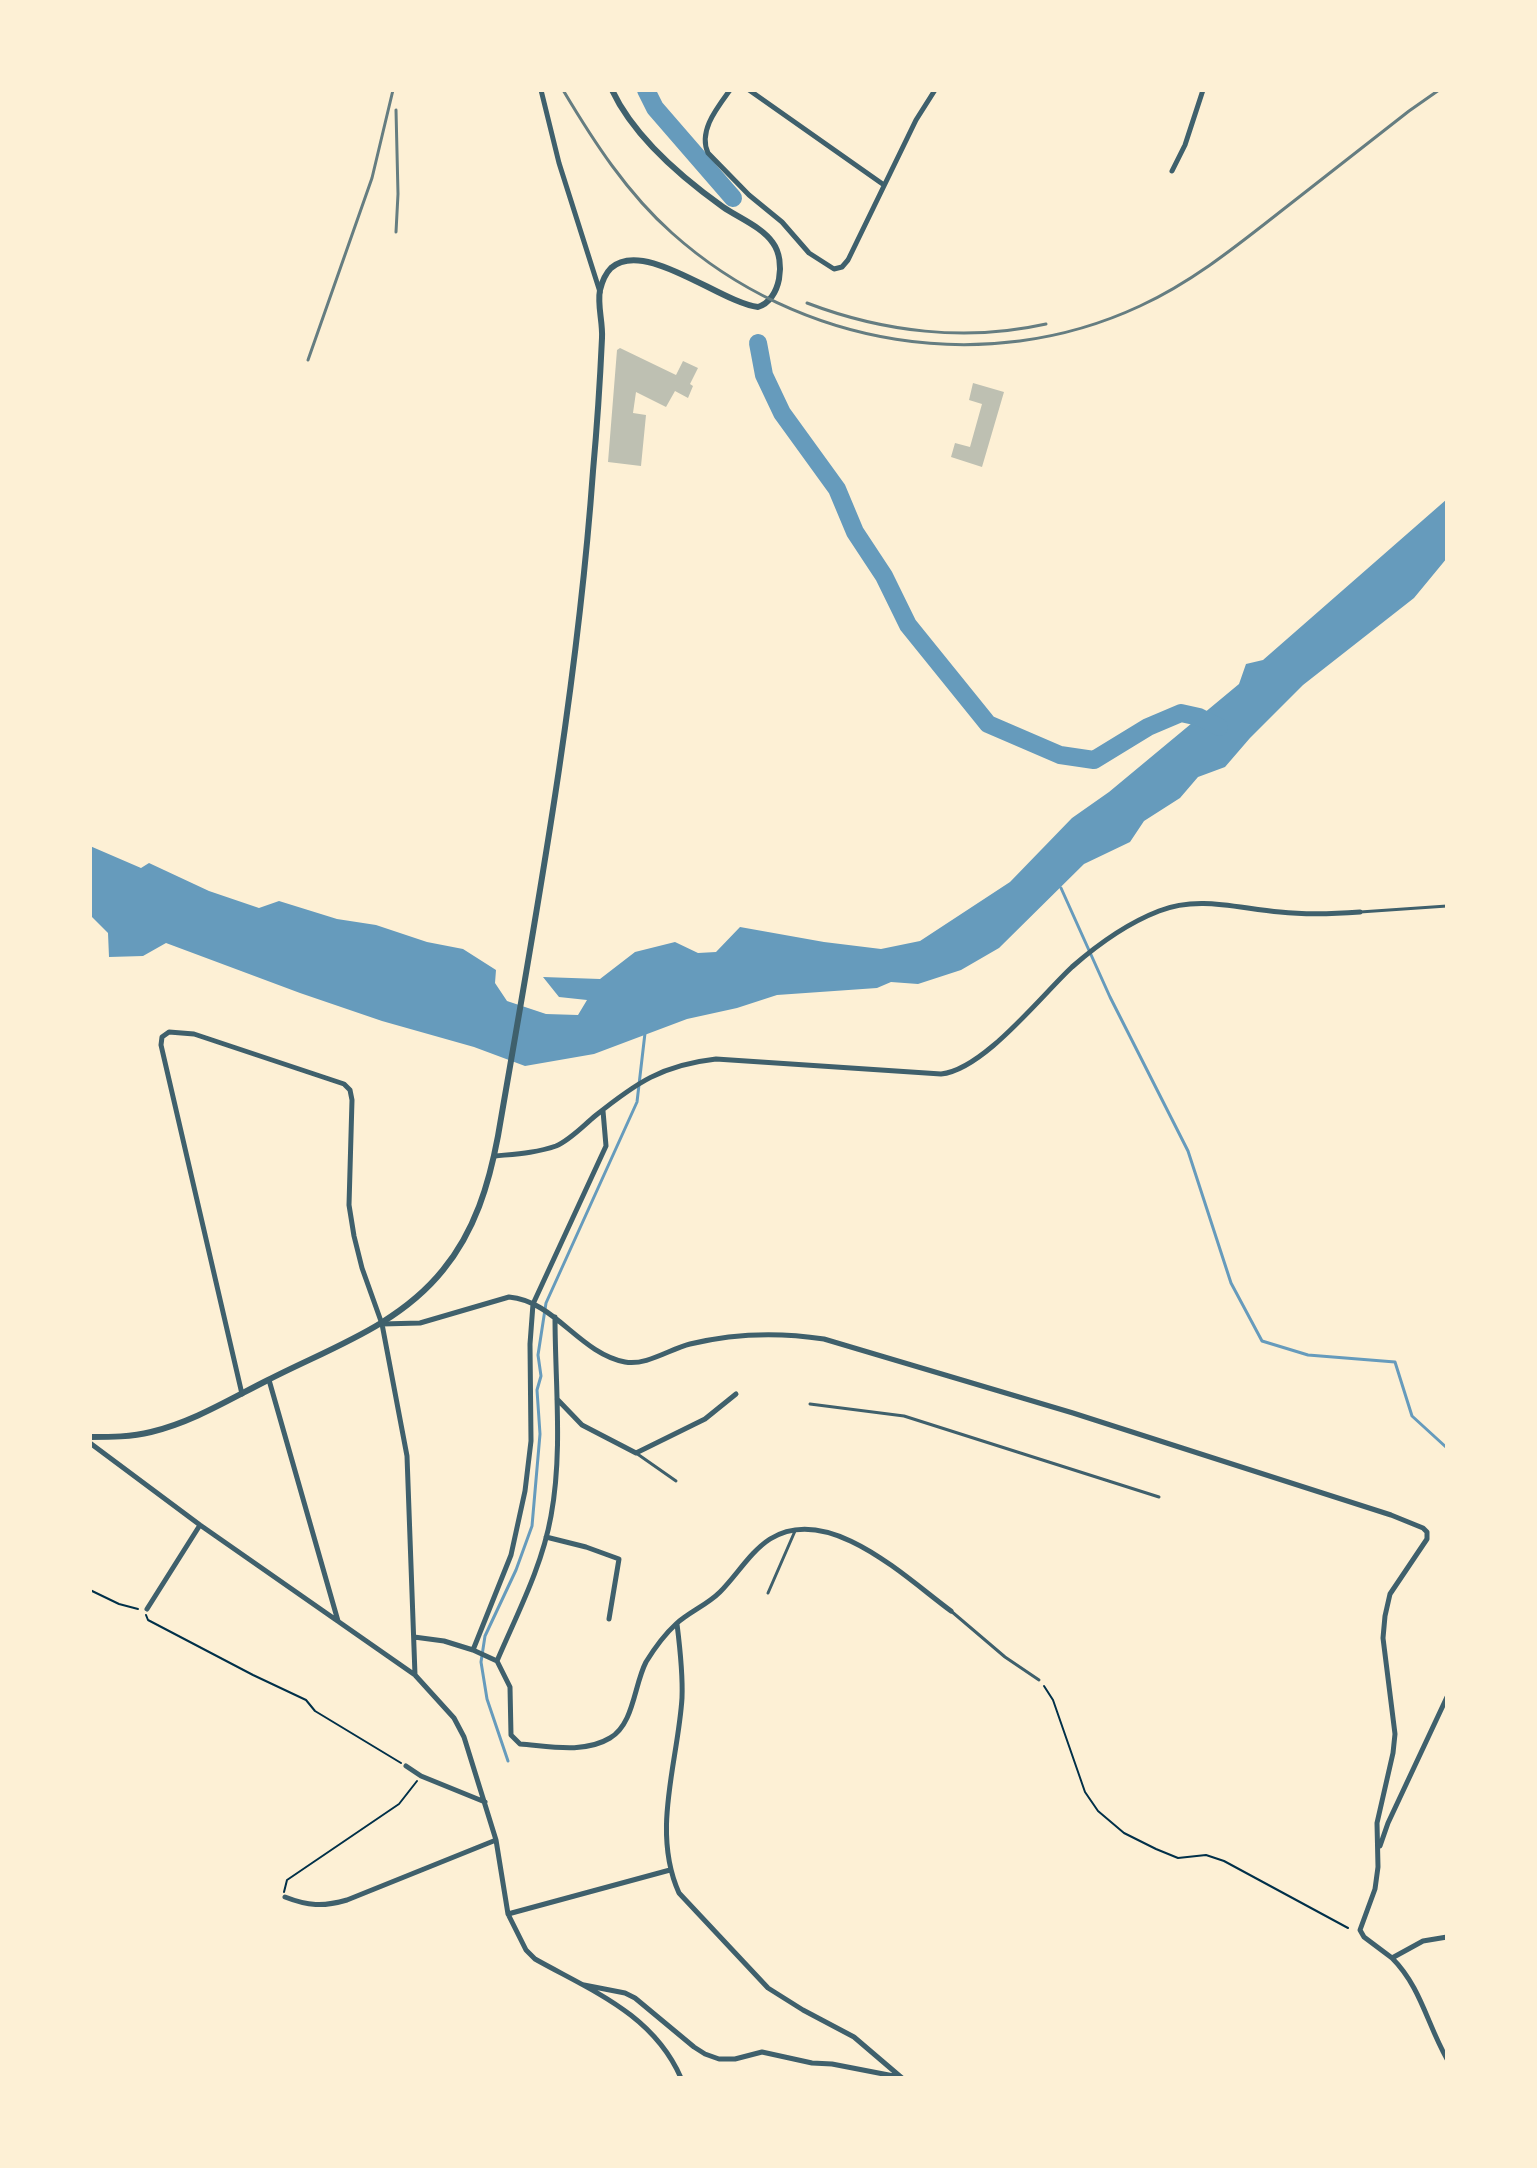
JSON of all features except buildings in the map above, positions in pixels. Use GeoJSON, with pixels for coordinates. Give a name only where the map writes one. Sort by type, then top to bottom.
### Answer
{"type":"FeatureCollection","features":[{"type":"Feature","properties":{"kind":"street"},"geometry":{"type":"LineString","coordinates":[[90,1440],[151,1432],[198,1416],[382,1324],[429,1286],[461,1245],[487,1188],[538,899],[578,644],[601,376],[600,292],[559,163],[541,90]]}},
{"type":"Feature","properties":{"kind":"street"},"geometry":{"type":"LineString","coordinates":[[600,292],[604,277],[612,267],[624,262],[641,261],[676,272],[758,307],[770,300],[781,267],[780,255],[767,236],[722,206],[680,172],[637,128],[612,90]]}},
{"type":"Feature","properties":{"kind":"street"},"geometry":{"type":"LineString","coordinates":[[730,90],[710,120],[704,145],[708,153],[749,195],[782,222],[800,244],[819,261],[834,269],[842,267],[848,260],[916,120],[935,90]]}},
{"type":"Feature","properties":{"kind":"street"},"geometry":{"type":"LineString","coordinates":[[749,90],[884,185]]}},
{"type":"Feature","properties":{"kind":"street"},"geometry":{"type":"LineString","coordinates":[[1172,171],[1185,145],[1203,90]]}},
{"type":"Feature","properties":{"kind":"street"},"geometry":{"type":"LineString","coordinates":[[495,1156],[540,1151],[558,1145],[642,1080],[663,1070],[702,1060],[955,1073],[978,1059],[1083,957],[1157,911],[1195,902],[1282,913],[1321,915],[1360,912]]}},
{"type":"Feature","properties":{"kind":"street"},"geometry":{"type":"LineString","coordinates":[[242,1394],[163,1056],[162,1037],[169,1032],[180,1031],[226,1043],[344,1084],[350,1090],[349,1205],[362,1268],[382,1324],[407,1456],[415,1675]]}},
{"type":"Feature","properties":{"kind":"street"},"geometry":{"type":"LineString","coordinates":[[475,1651],[511,1555],[525,1491],[531,1441],[530,1344],[535,1305],[606,1146],[603,1110]]}},
{"type":"Feature","properties":{"kind":"street"},"geometry":{"type":"LineString","coordinates":[[382,1324],[420,1323],[509,1297],[521,1298],[535,1305],[583,1341],[628,1363],[689,1345],[746,1335],[785,1333],[824,1339],[1073,1413],[1423,1528],[1427,1539],[1390,1594],[1385,1616],[1384,1651],[1395,1734],[1377,1823],[1375,1889],[1360,1930],[1407,1974],[1418,1991],[1447,2059]]}},
{"type":"Feature","properties":{"kind":"street"},"geometry":{"type":"LineString","coordinates":[[497,1661],[535,1573],[554,1496],[557,1399],[553,1316]]}},
{"type":"Feature","properties":{"kind":"street"},"geometry":{"type":"LineString","coordinates":[[269,1380],[338,1621]]}},
{"type":"Feature","properties":{"kind":"street"},"geometry":{"type":"LineString","coordinates":[[557,1399],[582,1425],[636,1453],[705,1419],[736,1394]]}},
{"type":"Feature","properties":{"kind":"street"},"geometry":{"type":"LineString","coordinates":[[90,1440],[200,1525],[415,1675],[454,1718],[464,1737],[496,1840],[508,1914],[526,1950],[535,1959],[619,2004],[636,2017],[664,2049],[681,2078]]}},
{"type":"Feature","properties":{"kind":"street"},"geometry":{"type":"LineString","coordinates":[[147,1609],[200,1525]]}},
{"type":"Feature","properties":{"kind":"street"},"geometry":{"type":"LineString","coordinates":[[414,1637],[444,1641],[497,1661],[510,1687],[511,1735],[520,1744],[565,1748],[592,1745],[612,1737],[626,1719],[644,1665],[657,1645],[677,1623],[714,1597],[772,1538],[795,1530],[823,1531],[848,1538],[951,1611]]}},
{"type":"Feature","properties":{"kind":"street"},"geometry":{"type":"LineString","coordinates":[[546,1537],[619,1559],[609,1619]]}},
{"type":"Feature","properties":{"kind":"street"},"geometry":{"type":"LineString","coordinates":[[677,1623],[682,1698],[666,1830],[670,1870],[679,1893],[768,1988],[854,2037],[901,2078]]}},
{"type":"Feature","properties":{"kind":"street"},"geometry":{"type":"LineString","coordinates":[[1378,1852],[1388,1823],[1447,1697]]}},
{"type":"Feature","properties":{"kind":"street"},"geometry":{"type":"LineString","coordinates":[[406,1766],[421,1776],[485,1802]]}},
{"type":"Feature","properties":{"kind":"street"},"geometry":{"type":"LineString","coordinates":[[285,1897],[323,1906],[347,1900],[496,1840]]}},
{"type":"Feature","properties":{"kind":"street"},"geometry":{"type":"LineString","coordinates":[[508,1914],[670,1870]]}},
{"type":"Feature","properties":{"kind":"street"},"geometry":{"type":"LineString","coordinates":[[1392,1958],[1423,1941],[1447,1937]]}},
{"type":"Feature","properties":{"kind":"street"},"geometry":{"type":"LineString","coordinates":[[577,1983],[635,1998],[694,2047],[719,2059],[735,2059],[762,2052],[901,2078]]}},
{"type":"Feature","properties":{"kind":"lane"},"geometry":{"type":"LineString","coordinates":[[1360,912],[1447,906]]}},
{"type":"Feature","properties":{"kind":"lane"},"geometry":{"type":"LineString","coordinates":[[810,1404],[904,1416],[1159,1497]]}},
{"type":"Feature","properties":{"kind":"lane"},"geometry":{"type":"LineString","coordinates":[[636,1453],[676,1481]]}},
{"type":"Feature","properties":{"kind":"lane"},"geometry":{"type":"LineString","coordinates":[[768,1593],[795,1530]]}},
{"type":"Feature","properties":{"kind":"lane"},"geometry":{"type":"LineString","coordinates":[[951,1611],[1005,1657],[1039,1680]]}},
{"type":"Feature","properties":{"kind":"path"},"geometry":{"type":"LineString","coordinates":[[90,1590],[119,1604],[147,1609],[148,1620],[306,1700],[315,1711],[406,1766]]}},
{"type":"Feature","properties":{"kind":"path"},"geometry":{"type":"LineString","coordinates":[[1039,1680],[1053,1700],[1085,1792],[1098,1811],[1124,1833],[1178,1858],[1206,1855],[1224,1861],[1348,1928]]}},
{"type":"Feature","properties":{"kind":"path"},"geometry":{"type":"LineString","coordinates":[[285,1897],[283,1890],[287,1880],[399,1804],[421,1776]]}},
{"type":"Feature","properties":{"kind":"water"},"geometry":{"type":"Polygon","coordinates":[[[1447,499],[1447,558],[1414,598],[1303,685],[1225,767],[1198,777],[1180,798],[1144,821],[1130,842],[1084,864],[999,948],[961,970],[918,984],[891,982],[877,988],[777,995],[687,1019],[594,1054],[525,1066],[300,993],[166,943],[143,956],[109,957],[108,933],[90,915],[90,846],[141,868],[149,863],[209,891],[259,908],[279,901],[337,919],[376,925],[427,942],[463,949],[496,970],[495,983],[507,1001],[546,1014],[578,1015],[587,1000],[559,997],[543,977],[600,979],[635,952],[675,942],[698,953],[716,952],[740,927],[881,949],[920,941],[1010,882],[1072,818],[1109,792],[1239,684],[1246,664],[1263,660],[1447,499]]]}},
{"type":"Feature","properties":{"kind":"waterway"},"geometry":{"type":"LineString","coordinates":[[646,90],[655,108],[733,198]]}},
{"type":"Feature","properties":{"kind":"waterway"},"geometry":{"type":"LineString","coordinates":[[758,343],[764,375],[782,413],[837,489],[855,532],[884,576],[908,625],[988,724],[1060,755],[1094,760],[1148,727],[1181,713],[1199,717],[1219,727]]}},
{"type":"Feature","properties":{"kind":"waterway"},"geometry":{"type":"LineString","coordinates":[[1061,888],[1110,997],[1188,1151],[1231,1283],[1262,1341],[1308,1355],[1395,1362],[1412,1416],[1447,1448]]}},
{"type":"Feature","properties":{"kind":"waterway"},"geometry":{"type":"LineString","coordinates":[[508,1761],[487,1699],[481,1662],[485,1636],[516,1570],[532,1526],[540,1434],[537,1390],[541,1376],[538,1355],[546,1303],[637,1102],[645,1033]]}},
{"type":"Feature","properties":{"kind":"railway"},"geometry":{"type":"LineString","coordinates":[[308,360],[372,178],[393,90]]}},
{"type":"Feature","properties":{"kind":"railway"},"geometry":{"type":"LineString","coordinates":[[563,90],[599,148],[640,201],[672,233],[722,272],[777,303],[835,325],[896,339],[958,345],[1020,341],[1081,328],[1160,296],[1233,248],[1439,90]]}},
{"type":"Feature","properties":{"kind":"railway"},"geometry":{"type":"LineString","coordinates":[[396,110],[396,232]]}},
{"type":"Feature","properties":{"kind":"railway"},"geometry":{"type":"LineString","coordinates":[[807,303],[865,321],[925,331],[986,332],[1046,324]]}}]}
